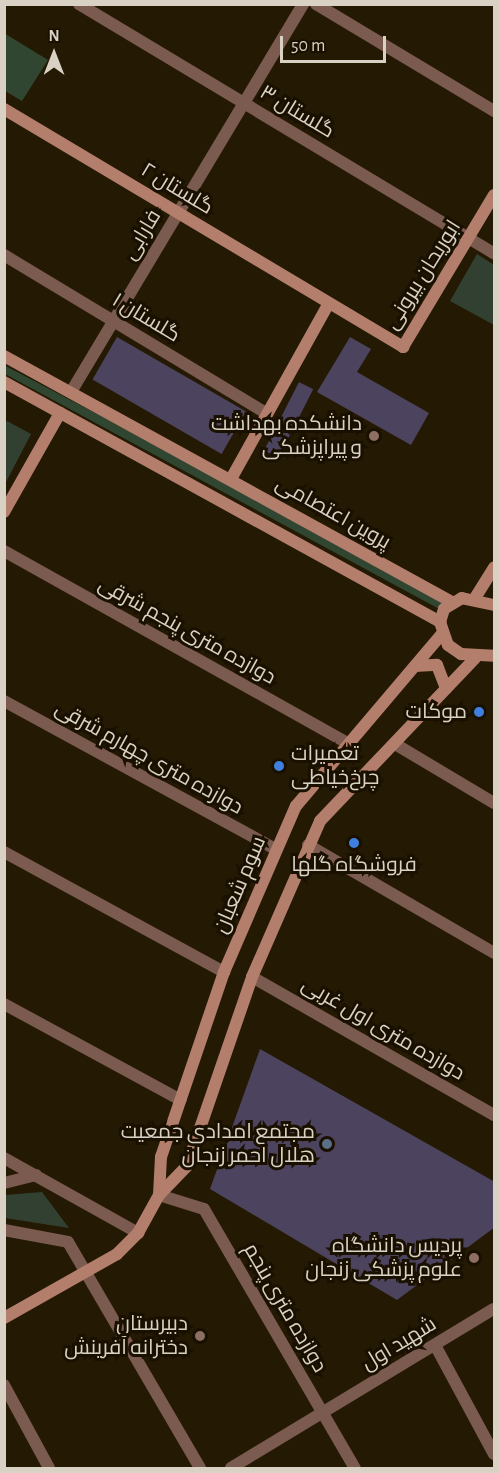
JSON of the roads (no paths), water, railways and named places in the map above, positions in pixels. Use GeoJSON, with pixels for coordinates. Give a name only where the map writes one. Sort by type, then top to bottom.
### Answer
{"type":"FeatureCollection","features":[{"type":"Feature","properties":{"kind":"main road","name":"گلستان ۲"},"geometry":{"type":"LineString","coordinates":[[4,109],[329,303]]}},
{"type":"Feature","properties":{"kind":"main road","name":"ابوریحان بیرونی"},"geometry":{"type":"LineString","coordinates":[[329,303],[403,347],[495,195]]}},
{"type":"Feature","properties":{"kind":"main road"},"geometry":{"type":"LineString","coordinates":[[231,479],[329,303]]}},
{"type":"Feature","properties":{"kind":"main road","name":"پروین اعتصامی"},"geometry":{"type":"LineString","coordinates":[[4,356],[452,602]]}},
{"type":"Feature","properties":{"kind":"main road","name":"پروین اعتصامی"},"geometry":{"type":"LineString","coordinates":[[4,382],[441,628],[448,645],[474,658]]}},
{"type":"Feature","properties":{"kind":"main road"},"geometry":{"type":"LineString","coordinates":[[4,512],[60,413]]}},
{"type":"Feature","properties":{"kind":"main road"},"geometry":{"type":"LineString","coordinates":[[475,598],[495,568]]}},
{"type":"Feature","properties":{"kind":"main road"},"geometry":{"type":"LineString","coordinates":[[452,602],[475,598],[495,605]]}},
{"type":"Feature","properties":{"kind":"main road","name":"سوم شعبان"},"geometry":{"type":"LineString","coordinates":[[159,1195],[161,1157],[224,972],[275,849],[296,806],[351,744],[414,667],[441,628],[452,602]]}},
{"type":"Feature","properties":{"kind":"main road"},"geometry":{"type":"LineString","coordinates":[[474,658],[495,656]]}},
{"type":"Feature","properties":{"kind":"main road","name":"سوم شعبان"},"geometry":{"type":"LineString","coordinates":[[4,1318],[87,1271],[138,1233],[159,1195],[187,1166],[252,977],[308,845],[348,788],[395,744],[474,658]]}},
{"type":"Feature","properties":{"kind":"main road"},"geometry":{"type":"LineString","coordinates":[[414,667],[437,665],[446,688]]}},
{"type":"Feature","properties":{"kind":"street","name":"گلستان ۳"},"geometry":{"type":"LineString","coordinates":[[79,4],[495,253]]}},
{"type":"Feature","properties":{"kind":"street","name":"فارابی"},"geometry":{"type":"LineString","coordinates":[[71,392],[303,4]]}},
{"type":"Feature","properties":{"kind":"street"},"geometry":{"type":"LineString","coordinates":[[316,4],[495,111]]}},
{"type":"Feature","properties":{"kind":"street","name":"گلستان ۱"},"geometry":{"type":"LineString","coordinates":[[4,255],[267,413]]}},
{"type":"Feature","properties":{"kind":"street","name":"دوازده متری پنجم شرقی"},"geometry":{"type":"LineString","coordinates":[[4,551],[351,744]]}},
{"type":"Feature","properties":{"kind":"street","name":"دوازده متری چهارم شرقی"},"geometry":{"type":"LineString","coordinates":[[4,701],[275,849]]}},
{"type":"Feature","properties":{"kind":"street"},"geometry":{"type":"LineString","coordinates":[[395,744],[495,803]]}},
{"type":"Feature","properties":{"kind":"street"},"geometry":{"type":"LineString","coordinates":[[308,845],[495,954]]}},
{"type":"Feature","properties":{"kind":"street"},"geometry":{"type":"LineString","coordinates":[[4,852],[224,972]]}},
{"type":"Feature","properties":{"kind":"street","name":"دوازده متری اول غربی"},"geometry":{"type":"LineString","coordinates":[[252,977],[495,1115]]}},
{"type":"Feature","properties":{"kind":"street"},"geometry":{"type":"LineString","coordinates":[[4,1004],[181,1100]]}},
{"type":"Feature","properties":{"kind":"street"},"geometry":{"type":"LineString","coordinates":[[4,1158],[138,1233]]}},
{"type":"Feature","properties":{"kind":"street"},"geometry":{"type":"LineString","coordinates":[[4,1183],[36,1175]]}},
{"type":"Feature","properties":{"kind":"street","name":"دوازده متری پنجم"},"geometry":{"type":"LineString","coordinates":[[159,1195],[204,1209],[355,1468]]}},
{"type":"Feature","properties":{"kind":"street"},"geometry":{"type":"LineString","coordinates":[[4,1230],[68,1242],[200,1468]]}},
{"type":"Feature","properties":{"kind":"street","name":"شهید اول"},"geometry":{"type":"LineString","coordinates":[[231,1468],[495,1309]]}},
{"type":"Feature","properties":{"kind":"street"},"geometry":{"type":"LineString","coordinates":[[435,1345],[495,1455]]}},
{"type":"Feature","properties":{"kind":"street"},"geometry":{"type":"LineString","coordinates":[[4,1385],[49,1468]]}},
{"type":"Feature","properties":{"kind":"place","name":"دانشکده بهداشت و پیراپزشکی"},"geometry":{"type":"Point","coordinates":[374,436]}},
{"type":"Feature","properties":{"kind":"place","name":"موکات"},"geometry":{"type":"Point","coordinates":[479,712]}},
{"type":"Feature","properties":{"kind":"place","name":"تعمیرات چرخ‌خیاطی"},"geometry":{"type":"Point","coordinates":[279,766]}},
{"type":"Feature","properties":{"kind":"place","name":"فروشگاه گلها"},"geometry":{"type":"Point","coordinates":[354,843]}},
{"type":"Feature","properties":{"kind":"place","name":"مجتمع امدادی جمعیت هلال احمر زنجان"},"geometry":{"type":"Point","coordinates":[327,1144]}},
{"type":"Feature","properties":{"kind":"place","name":"پردیس دانشگاه علوم پزشکى زنجان"},"geometry":{"type":"Point","coordinates":[474,1258]}},
{"type":"Feature","properties":{"kind":"place","name":"دبیرستان دخترانه آفرینش"},"geometry":{"type":"Point","coordinates":[200,1336]}}]}
